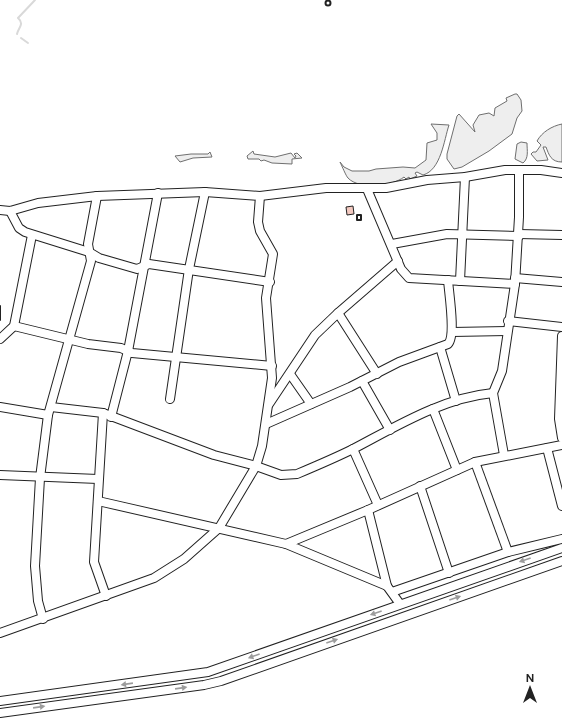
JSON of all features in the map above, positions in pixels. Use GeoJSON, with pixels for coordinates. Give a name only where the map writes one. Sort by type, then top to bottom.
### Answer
{"type":"FeatureCollection","features":[{"type":"Feature","properties":{"kind":"street"},"geometry":{"type":"LineString","coordinates":[[0,210],[10,211],[38,203],[97,196],[205,192],[260,196],[326,188],[386,188],[426,180],[519,170],[562,173]]}},
{"type":"Feature","properties":{"kind":"street"},"geometry":{"type":"LineString","coordinates":[[504,455],[492,393],[502,371],[515,281],[519,235],[519,170]]}},
{"type":"Feature","properties":{"kind":"street"},"geometry":{"type":"LineString","coordinates":[[460,281],[461,234],[465,177]]}},
{"type":"Feature","properties":{"kind":"street"},"geometry":{"type":"LineString","coordinates":[[367,189],[392,244],[401,269],[409,278],[460,281],[562,282]]}},
{"type":"Feature","properties":{"kind":"street"},"geometry":{"type":"LineString","coordinates":[[170,399],[175,358],[190,269],[205,192]]}},
{"type":"Feature","properties":{"kind":"street"},"geometry":{"type":"LineString","coordinates":[[106,596],[94,562],[98,479],[107,415],[128,351],[158,193]]}},
{"type":"Feature","properties":{"kind":"street"},"geometry":{"type":"LineString","coordinates":[[43,619],[38,601],[34,566],[40,478],[49,411],[91,261],[88,244],[97,196]]}},
{"type":"Feature","properties":{"kind":"street"},"geometry":{"type":"LineString","coordinates":[[0,634],[154,578],[184,559],[219,528],[256,466],[266,424],[272,366],[266,298],[270,282],[273,254],[260,231],[258,222],[260,196]]}},
{"type":"Feature","properties":{"kind":"street"},"geometry":{"type":"LineString","coordinates":[[10,211],[19,228],[32,235],[89,252],[99,258],[137,269],[150,264],[270,282]]}},
{"type":"Feature","properties":{"kind":"street"},"geometry":{"type":"LineString","coordinates":[[392,244],[427,237],[461,234],[562,235]]}},
{"type":"Feature","properties":{"kind":"street"},"geometry":{"type":"LineString","coordinates":[[0,339],[14,326],[32,235]]}},
{"type":"Feature","properties":{"kind":"street"},"geometry":{"type":"LineString","coordinates":[[268,406],[315,335],[398,260]]}},
{"type":"Feature","properties":{"kind":"street"},"geometry":{"type":"LineString","coordinates":[[266,424],[362,381],[399,362],[440,347],[451,341],[452,332],[448,280]]}},
{"type":"Feature","properties":{"kind":"street"},"geometry":{"type":"LineString","coordinates":[[338,313],[377,374]]}},
{"type":"Feature","properties":{"kind":"street"},"geometry":{"type":"LineString","coordinates":[[508,322],[562,327]]}},
{"type":"Feature","properties":{"kind":"street"},"geometry":{"type":"LineString","coordinates":[[14,326],[88,344],[121,348],[132,353],[272,366]]}},
{"type":"Feature","properties":{"kind":"street"},"geometry":{"type":"LineString","coordinates":[[452,332],[507,331]]}},
{"type":"Feature","properties":{"kind":"street"},"geometry":{"type":"LineString","coordinates":[[562,336],[559,419],[562,438]]}},
{"type":"Feature","properties":{"kind":"street"},"geometry":{"type":"LineString","coordinates":[[440,347],[456,400]]}},
{"type":"Feature","properties":{"kind":"street"},"geometry":{"type":"LineString","coordinates":[[290,374],[311,404]]}},
{"type":"Feature","properties":{"kind":"street"},"geometry":{"type":"LineString","coordinates":[[362,381],[390,430]]}},
{"type":"Feature","properties":{"kind":"street"},"geometry":{"type":"LineString","coordinates":[[0,407],[107,415],[214,455],[256,466],[281,475],[290,476],[353,449],[433,409],[474,395],[492,393]]}},
{"type":"Feature","properties":{"kind":"street"},"geometry":{"type":"LineString","coordinates":[[433,409],[457,470]]}},
{"type":"Feature","properties":{"kind":"street"},"geometry":{"type":"LineString","coordinates":[[286,544],[378,506],[475,462],[504,455],[562,445]]}},
{"type":"Feature","properties":{"kind":"street"},"geometry":{"type":"LineString","coordinates":[[547,448],[562,506]]}},
{"type":"Feature","properties":{"kind":"street"},"geometry":{"type":"LineString","coordinates":[[353,449],[378,506]]}},
{"type":"Feature","properties":{"kind":"street"},"geometry":{"type":"LineString","coordinates":[[475,462],[508,552]]}},
{"type":"Feature","properties":{"kind":"street"},"geometry":{"type":"LineString","coordinates":[[0,475],[40,478],[98,479]]}},
{"type":"Feature","properties":{"kind":"street"},"geometry":{"type":"LineString","coordinates":[[420,486],[449,573]]}},
{"type":"Feature","properties":{"kind":"street"},"geometry":{"type":"LineString","coordinates":[[98,501],[286,544],[389,589],[449,573],[508,552],[562,539]]}},
{"type":"Feature","properties":{"kind":"street"},"geometry":{"type":"LineString","coordinates":[[368,510],[389,589],[400,604]]}},
{"type":"Feature","properties":{"kind":"street"},"geometry":{"type":"LineString","coordinates":[[0,701],[208,672],[562,548]]}},
{"type":"Feature","properties":{"kind":"street"},"geometry":{"type":"LineString","coordinates":[[0,713],[204,685],[221,681],[562,561]]}},
{"type":"Feature","properties":{"kind":"street"},"geometry":{"type":"LineString","coordinates":[[305,638],[309,650]]}},
{"type":"Feature","properties":{"kind":"shaded area"},"geometry":{"type":"Polygon","coordinates":[[[517,94],[521,100],[522,111],[517,118],[512,134],[489,151],[462,167],[454,169],[447,159],[447,154],[457,116],[459,114],[475,132],[473,125],[479,115],[489,113],[494,116],[495,108],[507,101],[506,98],[517,94]]]}},
{"type":"Feature","properties":{"kind":"shaded area"},"geometry":{"type":"Polygon","coordinates":[[[431,124],[449,125],[441,154],[434,167],[429,172],[423,175],[417,172],[415,173],[417,176],[410,179],[409,177],[406,179],[404,177],[392,183],[376,185],[360,184],[353,182],[347,177],[340,162],[344,167],[352,171],[369,171],[403,167],[415,168],[426,160],[427,143],[437,140],[437,133],[431,124]]]}},
{"type":"Feature","properties":{"kind":"shaded area"},"geometry":{"type":"Polygon","coordinates":[[[562,124],[562,162],[555,161],[549,155],[546,147],[543,147],[548,160],[537,161],[531,154],[536,152],[541,145],[537,141],[539,138],[548,130],[562,124]]]}},
{"type":"Feature","properties":{"kind":"shaded area"},"geometry":{"type":"Polygon","coordinates":[[[521,142],[527,143],[527,157],[523,163],[515,159],[517,144],[521,142]]]}},
{"type":"Feature","properties":{"kind":"shaded area"},"geometry":{"type":"Polygon","coordinates":[[[253,151],[254,154],[275,157],[291,153],[295,158],[296,156],[294,154],[297,153],[302,158],[292,159],[292,164],[272,163],[264,160],[261,161],[259,159],[248,159],[247,156],[253,151]]]}},
{"type":"Feature","properties":{"kind":"shaded area"},"geometry":{"type":"Polygon","coordinates":[[[210,152],[212,157],[193,158],[180,162],[175,156],[208,154],[210,152]]]}},
{"type":"Feature","properties":{"kind":"building"},"geometry":{"type":"Polygon","coordinates":[[[353,206],[354,214],[347,215],[346,207],[353,206]]]}},
{"type":"Feature","properties":{"kind":"waterway"},"geometry":{"type":"LineString","coordinates":[[17,34],[21,24],[18,18],[35,0]]}},
{"type":"Feature","properties":{"kind":"waterway"},"geometry":{"type":"LineString","coordinates":[[21,38],[28,43]]}},
{"type":"Feature","properties":{"kind":"wall"},"geometry":{"type":"LineString","coordinates":[[326,1],[330,1],[330,3],[330,5],[326,5],[326,1]]}},
{"type":"Feature","properties":{"kind":"wall"},"geometry":{"type":"LineString","coordinates":[[357,215],[361,215],[361,220],[357,220],[357,215]]}},
{"type":"Feature","properties":{"kind":"wall"},"geometry":{"type":"LineString","coordinates":[[0,306],[0,320]]}}]}
